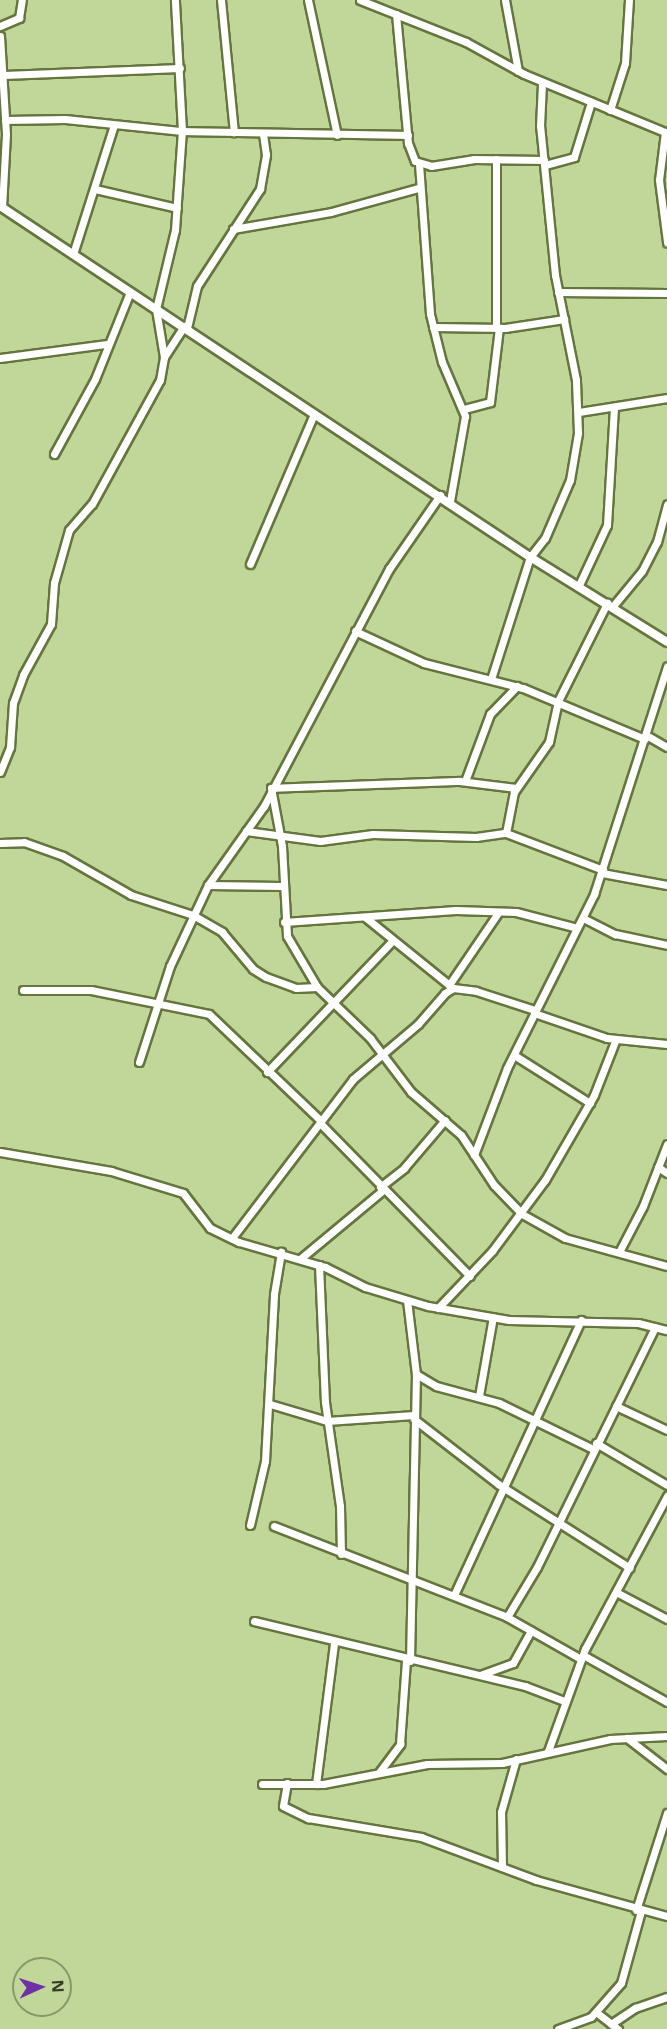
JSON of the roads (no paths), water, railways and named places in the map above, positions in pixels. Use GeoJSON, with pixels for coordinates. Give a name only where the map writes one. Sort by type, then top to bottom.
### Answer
{"type":"FeatureCollection","features":[{"type":"Feature","properties":{"kind":"street"},"geometry":{"type":"LineString","coordinates":[[0,26],[19,18],[22,0]]}},
{"type":"Feature","properties":{"kind":"street"},"geometry":{"type":"LineString","coordinates":[[0,772],[10,747],[13,703],[22,675],[51,624],[54,583],[69,530],[92,504],[160,380],[164,357],[156,309],[169,265],[177,207],[182,131],[175,0]]}},
{"type":"Feature","properties":{"kind":"street"},"geometry":{"type":"LineString","coordinates":[[221,0],[234,132]]}},
{"type":"Feature","properties":{"kind":"street"},"geometry":{"type":"LineString","coordinates":[[308,0],[337,135]]}},
{"type":"Feature","properties":{"kind":"street"},"geometry":{"type":"LineString","coordinates":[[360,0],[466,42],[542,83],[666,133],[659,180],[667,242]]}},
{"type":"Feature","properties":{"kind":"street"},"geometry":{"type":"LineString","coordinates":[[380,8],[384,0]]}},
{"type":"Feature","properties":{"kind":"street"},"geometry":{"type":"LineString","coordinates":[[505,0],[518,71]]}},
{"type":"Feature","properties":{"kind":"street"},"geometry":{"type":"LineString","coordinates":[[610,110],[625,63],[629,0]]}},
{"type":"Feature","properties":{"kind":"street"},"geometry":{"type":"LineString","coordinates":[[396,14],[411,156],[418,164],[418,188],[433,327],[442,362],[464,409],[465,430],[450,501]]}},
{"type":"Feature","properties":{"kind":"street"},"geometry":{"type":"LineString","coordinates":[[0,36],[5,120],[1,206],[441,495],[530,557],[610,604],[667,642]]}},
{"type":"Feature","properties":{"kind":"street"},"geometry":{"type":"LineString","coordinates":[[4,75],[180,68]]}},
{"type":"Feature","properties":{"kind":"street"},"geometry":{"type":"LineString","coordinates":[[491,679],[530,557],[545,538],[570,480],[579,412],[558,292],[540,126],[542,83]]}},
{"type":"Feature","properties":{"kind":"street"},"geometry":{"type":"LineString","coordinates":[[418,164],[496,159],[544,163],[574,158],[591,102]]}},
{"type":"Feature","properties":{"kind":"street"},"geometry":{"type":"LineString","coordinates":[[5,120],[182,131],[408,135]]}},
{"type":"Feature","properties":{"kind":"street"},"geometry":{"type":"LineString","coordinates":[[73,254],[114,125]]}},
{"type":"Feature","properties":{"kind":"street"},"geometry":{"type":"LineString","coordinates":[[164,357],[185,327],[197,286],[260,189],[266,155],[263,133]]}},
{"type":"Feature","properties":{"kind":"street"},"geometry":{"type":"LineString","coordinates":[[464,409],[490,402],[498,328],[496,159]]}},
{"type":"Feature","properties":{"kind":"street"},"geometry":{"type":"LineString","coordinates":[[233,229],[331,213],[418,188]]}},
{"type":"Feature","properties":{"kind":"street"},"geometry":{"type":"LineString","coordinates":[[94,189],[177,207]]}},
{"type":"Feature","properties":{"kind":"street"},"geometry":{"type":"LineString","coordinates":[[54,454],[95,379],[107,344],[130,292]]}},
{"type":"Feature","properties":{"kind":"street"},"geometry":{"type":"LineString","coordinates":[[558,292],[667,294]]}},
{"type":"Feature","properties":{"kind":"street"},"geometry":{"type":"LineString","coordinates":[[433,327],[498,328],[564,319]]}},
{"type":"Feature","properties":{"kind":"street"},"geometry":{"type":"LineString","coordinates":[[0,358],[107,344]]}},
{"type":"Feature","properties":{"kind":"street"},"geometry":{"type":"LineString","coordinates":[[579,412],[667,398]]}},
{"type":"Feature","properties":{"kind":"street"},"geometry":{"type":"LineString","coordinates":[[579,585],[607,525],[614,407]]}},
{"type":"Feature","properties":{"kind":"street"},"geometry":{"type":"LineString","coordinates":[[250,564],[315,414]]}},
{"type":"Feature","properties":{"kind":"street"},"geometry":{"type":"LineString","coordinates":[[139,1062],[158,1001],[193,915],[208,885],[246,831],[271,788],[388,569],[441,495]]}},
{"type":"Feature","properties":{"kind":"street"},"geometry":{"type":"LineString","coordinates":[[506,833],[516,788],[549,742],[558,702],[610,604],[642,571],[657,542],[667,504]]}},
{"type":"Feature","properties":{"kind":"street"},"geometry":{"type":"LineString","coordinates":[[355,631],[424,663],[517,686],[667,747]]}},
{"type":"Feature","properties":{"kind":"street"},"geometry":{"type":"LineString","coordinates":[[474,1155],[514,1055],[583,918],[602,872],[667,666]]}},
{"type":"Feature","properties":{"kind":"street"},"geometry":{"type":"LineString","coordinates":[[465,781],[484,724],[517,686]]}},
{"type":"Feature","properties":{"kind":"street"},"geometry":{"type":"LineString","coordinates":[[271,788],[465,781],[516,788]]}},
{"type":"Feature","properties":{"kind":"street"},"geometry":{"type":"LineString","coordinates":[[271,788],[280,835],[284,922],[292,949],[317,987],[336,1003],[381,1053],[411,1092],[445,1120],[522,1214],[565,1238],[667,1266]]}},
{"type":"Feature","properties":{"kind":"street"},"geometry":{"type":"LineString","coordinates":[[246,831],[320,841],[373,834],[476,837],[506,833],[602,872],[667,885]]}},
{"type":"Feature","properties":{"kind":"street"},"geometry":{"type":"LineString","coordinates":[[0,843],[24,842],[63,856],[131,895],[193,915],[222,932],[253,969],[296,988],[317,987]]}},
{"type":"Feature","properties":{"kind":"street"},"geometry":{"type":"LineString","coordinates":[[208,885],[282,886]]}},
{"type":"Feature","properties":{"kind":"street"},"geometry":{"type":"LineString","coordinates":[[284,922],[456,910],[516,912],[577,928]]}},
{"type":"Feature","properties":{"kind":"street"},"geometry":{"type":"LineString","coordinates":[[232,1239],[359,1071],[451,987],[498,912]]}},
{"type":"Feature","properties":{"kind":"street"},"geometry":{"type":"LineString","coordinates":[[365,917],[451,987],[535,1011],[570,1028],[616,1039],[667,1044]]}},
{"type":"Feature","properties":{"kind":"street"},"geometry":{"type":"LineString","coordinates":[[583,918],[615,934],[667,945]]}},
{"type":"Feature","properties":{"kind":"street"},"geometry":{"type":"LineString","coordinates":[[267,1072],[336,1003],[392,941]]}},
{"type":"Feature","properties":{"kind":"street"},"geometry":{"type":"LineString","coordinates":[[22,990],[90,990],[158,1001],[209,1014],[232,1031],[267,1072],[320,1122],[381,1189],[470,1276]]}},
{"type":"Feature","properties":{"kind":"street"},"geometry":{"type":"LineString","coordinates":[[438,1308],[470,1276],[522,1214],[590,1103],[616,1039]]}},
{"type":"Feature","properties":{"kind":"street"},"geometry":{"type":"LineString","coordinates":[[514,1055],[590,1103]]}},
{"type":"Feature","properties":{"kind":"street"},"geometry":{"type":"LineString","coordinates":[[300,1259],[404,1168],[445,1120]]}},
{"type":"Feature","properties":{"kind":"street"},"geometry":{"type":"LineString","coordinates":[[619,1252],[667,1144]]}},
{"type":"Feature","properties":{"kind":"street"},"geometry":{"type":"LineString","coordinates":[[0,1152],[111,1171],[183,1193],[210,1228],[232,1239],[319,1265],[407,1300],[438,1308],[493,1317],[580,1320],[667,1330]]}},
{"type":"Feature","properties":{"kind":"street"},"geometry":{"type":"LineString","coordinates":[[658,1167],[667,1173]]}},
{"type":"Feature","properties":{"kind":"street"},"geometry":{"type":"LineString","coordinates":[[250,1525],[265,1461],[270,1404],[274,1294],[281,1252]]}},
{"type":"Feature","properties":{"kind":"street"},"geometry":{"type":"LineString","coordinates":[[319,1265],[327,1421],[340,1506],[342,1554]]}},
{"type":"Feature","properties":{"kind":"street"},"geometry":{"type":"LineString","coordinates":[[380,1772],[400,1744],[415,1579],[416,1374],[407,1300]]}},
{"type":"Feature","properties":{"kind":"street"},"geometry":{"type":"LineString","coordinates":[[479,1396],[493,1317]]}},
{"type":"Feature","properties":{"kind":"street"},"geometry":{"type":"LineString","coordinates":[[454,1595],[580,1320]]}},
{"type":"Feature","properties":{"kind":"street"},"geometry":{"type":"LineString","coordinates":[[507,1617],[560,1521],[655,1327]]}},
{"type":"Feature","properties":{"kind":"street"},"geometry":{"type":"LineString","coordinates":[[416,1374],[436,1386],[479,1396],[532,1422],[595,1446],[667,1485]]}},
{"type":"Feature","properties":{"kind":"street"},"geometry":{"type":"LineString","coordinates":[[270,1404],[327,1421],[414,1417],[502,1486],[560,1521],[630,1568]]}},
{"type":"Feature","properties":{"kind":"street"},"geometry":{"type":"LineString","coordinates":[[616,1406],[667,1431]]}},
{"type":"Feature","properties":{"kind":"street"},"geometry":{"type":"LineString","coordinates":[[548,1751],[564,1701],[582,1657],[667,1496]]}},
{"type":"Feature","properties":{"kind":"street"},"geometry":{"type":"LineString","coordinates":[[274,1526],[342,1554],[415,1579],[507,1617],[667,1702]]}},
{"type":"Feature","properties":{"kind":"street"},"geometry":{"type":"LineString","coordinates":[[616,1592],[667,1619]]}},
{"type":"Feature","properties":{"kind":"street"},"geometry":{"type":"LineString","coordinates":[[254,1621],[408,1661],[479,1675],[564,1701]]}},
{"type":"Feature","properties":{"kind":"street"},"geometry":{"type":"LineString","coordinates":[[479,1675],[513,1663],[531,1631]]}},
{"type":"Feature","properties":{"kind":"street"},"geometry":{"type":"LineString","coordinates":[[316,1784],[334,1643]]}},
{"type":"Feature","properties":{"kind":"street"},"geometry":{"type":"LineString","coordinates":[[262,1784],[316,1784],[380,1772],[516,1759],[548,1751],[627,1738],[667,1736]]}},
{"type":"Feature","properties":{"kind":"street"},"geometry":{"type":"LineString","coordinates":[[627,1738],[667,1768]]}},
{"type":"Feature","properties":{"kind":"street"},"geometry":{"type":"LineString","coordinates":[[502,1867],[501,1812],[516,1759]]}},
{"type":"Feature","properties":{"kind":"street"},"geometry":{"type":"LineString","coordinates":[[287,1783],[283,1806],[308,1818],[398,1831],[502,1867],[639,1910],[667,1916]]}},
{"type":"Feature","properties":{"kind":"street"},"geometry":{"type":"LineString","coordinates":[[558,2029],[596,2012],[621,1983],[667,1813]]}},
{"type":"Feature","properties":{"kind":"street"},"geometry":{"type":"LineString","coordinates":[[611,2024],[634,2008],[667,1997]]}},
{"type":"Feature","properties":{"kind":"street"},"geometry":{"type":"LineString","coordinates":[[596,2012],[618,2029]]}}]}
